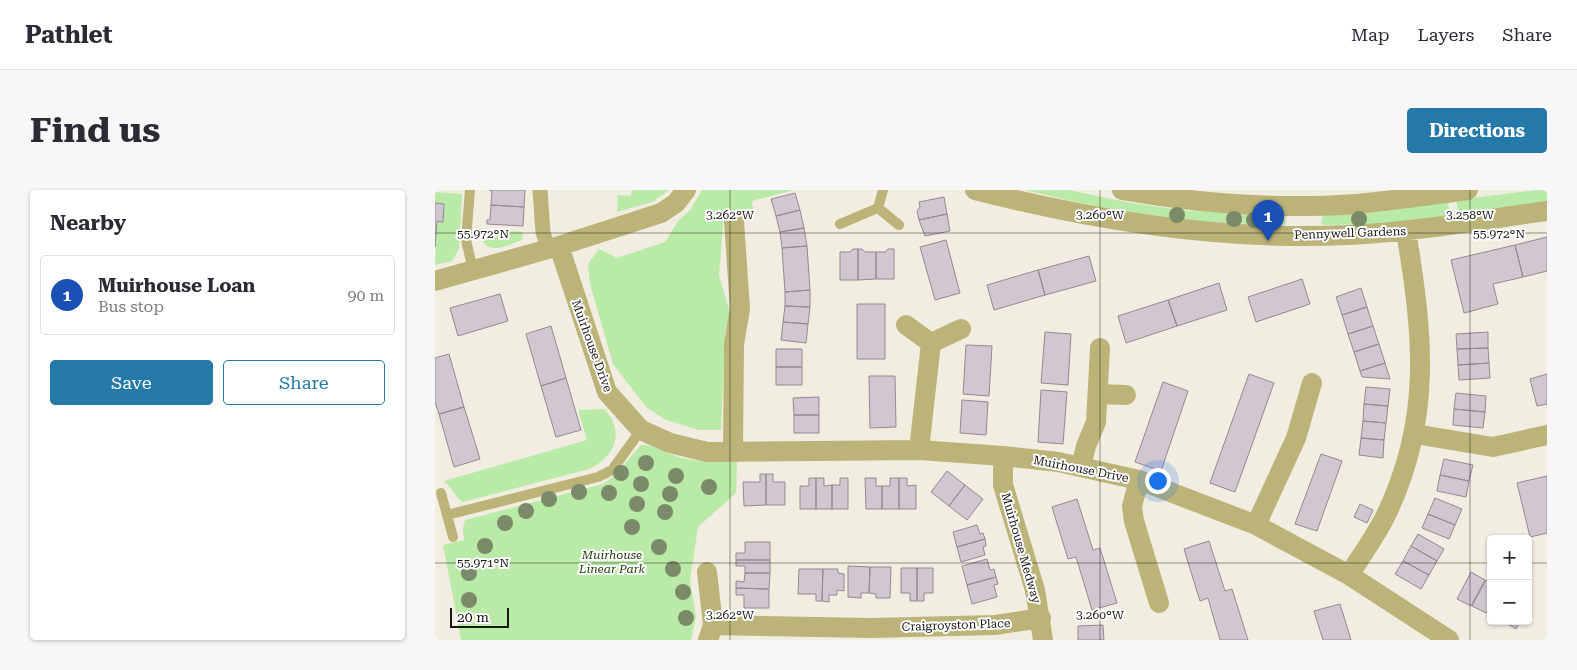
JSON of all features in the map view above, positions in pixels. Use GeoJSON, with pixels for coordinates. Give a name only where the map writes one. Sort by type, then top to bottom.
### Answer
{"type":"FeatureCollection","features":[{"type":"Feature","properties":{"kind":"street"},"geometry":{"type":"LineString","coordinates":[[540,190],[543,232],[553,247]]}},
{"type":"Feature","properties":{"kind":"street"},"geometry":{"type":"LineString","coordinates":[[435,281],[661,213],[676,203],[686,190]]}},
{"type":"Feature","properties":{"kind":"street","name":"Pennywell Gardens"},"geometry":{"type":"LineString","coordinates":[[975,190],[1080,214],[1149,225],[1205,231],[1310,236],[1406,231],[1547,211]]}},
{"type":"Feature","properties":{"kind":"street"},"geometry":{"type":"LineString","coordinates":[[1122,190],[1238,204],[1308,206],[1468,190]]}},
{"type":"Feature","properties":{"kind":"street"},"geometry":{"type":"LineString","coordinates":[[1308,206],[1310,236]]}},
{"type":"Feature","properties":{"kind":"street"},"geometry":{"type":"LineString","coordinates":[[733,452],[734,344],[740,308],[734,221]]}},
{"type":"Feature","properties":{"kind":"street"},"geometry":{"type":"LineString","coordinates":[[1349,574],[1384,518],[1403,477],[1415,434],[1420,396],[1421,362],[1406,231]]}},
{"type":"Feature","properties":{"kind":"street","name":"Muirhouse Drive"},"geometry":{"type":"LineString","coordinates":[[553,247],[607,392],[641,430],[689,449],[733,452],[919,450],[1003,456],[1081,467],[1139,480],[1176,492],[1255,526],[1349,574],[1449,640]]}},
{"type":"Feature","properties":{"kind":"street"},"geometry":{"type":"LineString","coordinates":[[906,325],[931,342]]}},
{"type":"Feature","properties":{"kind":"street"},"geometry":{"type":"LineString","coordinates":[[931,342],[961,329]]}},
{"type":"Feature","properties":{"kind":"street"},"geometry":{"type":"LineString","coordinates":[[919,450],[931,342]]}},
{"type":"Feature","properties":{"kind":"street"},"geometry":{"type":"LineString","coordinates":[[1081,467],[1086,446],[1096,422],[1099,394],[1099,348]]}},
{"type":"Feature","properties":{"kind":"street"},"geometry":{"type":"LineString","coordinates":[[1255,526],[1262,508],[1279,479],[1296,438],[1312,383]]}},
{"type":"Feature","properties":{"kind":"street"},"geometry":{"type":"LineString","coordinates":[[1099,394],[1126,395]]}},
{"type":"Feature","properties":{"kind":"street"},"geometry":{"type":"LineString","coordinates":[[1415,434],[1493,447],[1547,435]]}},
{"type":"Feature","properties":{"kind":"street","name":"Muirhouse Medway"},"geometry":{"type":"LineString","coordinates":[[1003,456],[1003,485],[1041,618],[1043,640]]}},
{"type":"Feature","properties":{"kind":"street"},"geometry":{"type":"LineString","coordinates":[[1139,480],[1132,506],[1134,521],[1159,603]]}},
{"type":"Feature","properties":{"kind":"street","name":"Craigroyston Place"},"geometry":{"type":"LineString","coordinates":[[707,572],[711,632],[871,634],[995,625],[1041,618]]}},
{"type":"Feature","properties":{"kind":"lane"},"geometry":{"type":"LineString","coordinates":[[470,190],[466,240],[473,270]]}},
{"type":"Feature","properties":{"kind":"lane"},"geometry":{"type":"LineString","coordinates":[[878,208],[883,190]]}},
{"type":"Feature","properties":{"kind":"lane"},"geometry":{"type":"LineString","coordinates":[[840,224],[878,208]]}},
{"type":"Feature","properties":{"kind":"lane"},"geometry":{"type":"LineString","coordinates":[[878,208],[899,225]]}},
{"type":"Feature","properties":{"kind":"lane"},"geometry":{"type":"LineString","coordinates":[[447,515],[598,477],[612,470],[641,430]]}},
{"type":"Feature","properties":{"kind":"lane"},"geometry":{"type":"LineString","coordinates":[[441,493],[453,537]]}},
{"type":"Feature","properties":{"kind":"green space"},"geometry":{"type":"Polygon","coordinates":[[[632,190],[669,190],[652,202],[617,212],[618,195],[631,196],[632,190]]]}},
{"type":"Feature","properties":{"kind":"green space"},"geometry":{"type":"Polygon","coordinates":[[[702,190],[794,190],[752,201],[753,209],[724,213],[719,276],[730,312],[725,335],[721,430],[699,430],[666,420],[646,407],[613,364],[590,284],[588,264],[599,249],[617,258],[665,242],[678,221],[690,210],[702,190]]]}},
{"type":"Feature","properties":{"kind":"green space"},"geometry":{"type":"Polygon","coordinates":[[[1024,190],[1069,190],[1126,202],[1180,210],[1279,216],[1284,218],[1285,223],[1269,226],[1165,217],[1080,203],[1024,190]]]}},
{"type":"Feature","properties":{"kind":"green space"},"geometry":{"type":"Polygon","coordinates":[[[1547,190],[1547,204],[1459,216],[1456,200],[1547,190]]]}},
{"type":"Feature","properties":{"kind":"green space"},"geometry":{"type":"Polygon","coordinates":[[[435,192],[462,194],[459,249],[452,261],[435,265],[437,221],[443,221],[444,204],[435,203],[435,192]]]}},
{"type":"Feature","properties":{"kind":"green space"},"geometry":{"type":"Polygon","coordinates":[[[1448,202],[1450,217],[1385,224],[1323,225],[1321,222],[1323,215],[1372,213],[1448,202]]]}},
{"type":"Feature","properties":{"kind":"green space"},"geometry":{"type":"Polygon","coordinates":[[[478,229],[523,232],[522,240],[501,247],[490,247],[481,238],[478,229]]]}},
{"type":"Feature","properties":{"kind":"green space"},"geometry":{"type":"Polygon","coordinates":[[[604,409],[611,417],[615,426],[615,443],[605,458],[589,469],[463,502],[444,481],[587,440],[578,410],[604,409]]]}},
{"type":"Feature","properties":{"kind":"green space","name":"Muirhouse Linear Park"},"geometry":{"type":"Polygon","coordinates":[[[641,445],[651,446],[678,457],[692,460],[737,460],[736,493],[698,527],[690,581],[696,617],[691,640],[461,640],[443,545],[464,540],[463,528],[465,520],[603,484],[614,476],[641,445]]]}},
{"type":"Feature","properties":{"kind":"building"},"geometry":{"type":"Polygon","coordinates":[[[489,190],[525,190],[524,207],[491,205],[492,191],[489,190]]]}},
{"type":"Feature","properties":{"kind":"building"},"geometry":{"type":"Polygon","coordinates":[[[795,193],[800,210],[776,216],[771,199],[795,193]]]}},
{"type":"Feature","properties":{"kind":"building"},"geometry":{"type":"Polygon","coordinates":[[[944,197],[947,214],[919,220],[917,211],[920,207],[919,202],[944,197]]]}},
{"type":"Feature","properties":{"kind":"building"},"geometry":{"type":"Polygon","coordinates":[[[435,203],[444,204],[443,222],[437,221],[435,247],[435,203]]]}},
{"type":"Feature","properties":{"kind":"building"},"geometry":{"type":"Polygon","coordinates":[[[491,205],[524,207],[523,226],[487,224],[487,220],[490,220],[491,205]]]}},
{"type":"Feature","properties":{"kind":"building"},"geometry":{"type":"Polygon","coordinates":[[[800,210],[804,228],[780,232],[776,216],[800,210]]]}},
{"type":"Feature","properties":{"kind":"building"},"geometry":{"type":"Polygon","coordinates":[[[947,214],[950,231],[925,236],[919,220],[947,214]]]}},
{"type":"Feature","properties":{"kind":"building"},"geometry":{"type":"Polygon","coordinates":[[[804,228],[807,246],[782,248],[780,232],[804,228]]]}},
{"type":"Feature","properties":{"kind":"building"},"geometry":{"type":"Polygon","coordinates":[[[1547,237],[1547,271],[1523,277],[1515,245],[1547,237]]]}},
{"type":"Feature","properties":{"kind":"building"},"geometry":{"type":"Polygon","coordinates":[[[946,240],[960,293],[935,300],[920,247],[946,240]]]}},
{"type":"Feature","properties":{"kind":"building"},"geometry":{"type":"Polygon","coordinates":[[[1515,245],[1523,277],[1493,284],[1498,304],[1464,313],[1451,260],[1515,245]]]}},
{"type":"Feature","properties":{"kind":"building"},"geometry":{"type":"Polygon","coordinates":[[[807,246],[810,290],[785,292],[782,248],[807,246]]]}},
{"type":"Feature","properties":{"kind":"building"},"geometry":{"type":"Polygon","coordinates":[[[853,249],[858,249],[858,280],[840,280],[840,252],[850,252],[853,249]]]}},
{"type":"Feature","properties":{"kind":"building"},"geometry":{"type":"Polygon","coordinates":[[[858,249],[862,249],[865,252],[876,252],[876,279],[858,280],[858,249]]]}},
{"type":"Feature","properties":{"kind":"building"},"geometry":{"type":"Polygon","coordinates":[[[888,249],[894,249],[894,279],[876,279],[876,252],[885,252],[888,249]]]}},
{"type":"Feature","properties":{"kind":"building"},"geometry":{"type":"Polygon","coordinates":[[[1089,256],[1096,281],[1045,295],[1038,270],[1089,256]]]}},
{"type":"Feature","properties":{"kind":"building"},"geometry":{"type":"Polygon","coordinates":[[[1038,270],[1045,295],[994,310],[987,285],[1038,270]]]}},
{"type":"Feature","properties":{"kind":"building"},"geometry":{"type":"Polygon","coordinates":[[[1302,279],[1310,304],[1256,322],[1248,297],[1302,279]]]}},
{"type":"Feature","properties":{"kind":"building"},"geometry":{"type":"Polygon","coordinates":[[[1219,283],[1227,310],[1177,326],[1168,300],[1219,283]]]}},
{"type":"Feature","properties":{"kind":"building"},"geometry":{"type":"Polygon","coordinates":[[[1361,288],[1367,307],[1342,315],[1336,297],[1361,288]]]}},
{"type":"Feature","properties":{"kind":"building"},"geometry":{"type":"Polygon","coordinates":[[[810,290],[810,307],[785,306],[785,292],[810,290]]]}},
{"type":"Feature","properties":{"kind":"building"},"geometry":{"type":"Polygon","coordinates":[[[500,294],[508,321],[458,336],[450,308],[500,294]]]}},
{"type":"Feature","properties":{"kind":"building"},"geometry":{"type":"Polygon","coordinates":[[[1168,300],[1177,326],[1126,343],[1118,316],[1168,300]]]}},
{"type":"Feature","properties":{"kind":"building"},"geometry":{"type":"Polygon","coordinates":[[[857,304],[885,304],[885,359],[857,359],[857,304]]]}},
{"type":"Feature","properties":{"kind":"building"},"geometry":{"type":"Polygon","coordinates":[[[785,306],[810,307],[808,324],[783,322],[785,306]]]}},
{"type":"Feature","properties":{"kind":"building"},"geometry":{"type":"Polygon","coordinates":[[[1367,307],[1373,326],[1348,334],[1342,315],[1367,307]]]}},
{"type":"Feature","properties":{"kind":"building"},"geometry":{"type":"Polygon","coordinates":[[[783,322],[808,324],[806,343],[781,340],[783,322]]]}},
{"type":"Feature","properties":{"kind":"building"},"geometry":{"type":"Polygon","coordinates":[[[551,326],[566,378],[541,386],[526,334],[551,326]]]}},
{"type":"Feature","properties":{"kind":"building"},"geometry":{"type":"Polygon","coordinates":[[[1373,326],[1379,344],[1354,352],[1348,334],[1373,326]]]}},
{"type":"Feature","properties":{"kind":"building"},"geometry":{"type":"Polygon","coordinates":[[[1045,332],[1071,334],[1068,385],[1041,383],[1045,332]]]}},
{"type":"Feature","properties":{"kind":"building"},"geometry":{"type":"Polygon","coordinates":[[[1488,332],[1488,348],[1457,349],[1456,334],[1488,332]]]}},
{"type":"Feature","properties":{"kind":"building"},"geometry":{"type":"Polygon","coordinates":[[[1379,344],[1385,363],[1360,371],[1354,352],[1379,344]]]}},
{"type":"Feature","properties":{"kind":"building"},"geometry":{"type":"Polygon","coordinates":[[[966,345],[992,346],[989,396],[963,394],[966,345]]]}},
{"type":"Feature","properties":{"kind":"building"},"geometry":{"type":"Polygon","coordinates":[[[1488,348],[1489,363],[1458,365],[1457,349],[1488,348]]]}},
{"type":"Feature","properties":{"kind":"building"},"geometry":{"type":"Polygon","coordinates":[[[776,349],[802,349],[802,367],[776,367],[776,349]]]}},
{"type":"Feature","properties":{"kind":"building"},"geometry":{"type":"Polygon","coordinates":[[[449,354],[464,407],[439,414],[435,402],[435,358],[449,354]]]}},
{"type":"Feature","properties":{"kind":"building"},"geometry":{"type":"Polygon","coordinates":[[[1385,363],[1390,379],[1362,377],[1360,371],[1385,363]]]}},
{"type":"Feature","properties":{"kind":"building"},"geometry":{"type":"Polygon","coordinates":[[[1489,363],[1490,378],[1459,380],[1458,365],[1489,363]]]}},
{"type":"Feature","properties":{"kind":"building"},"geometry":{"type":"Polygon","coordinates":[[[776,367],[802,367],[802,385],[776,385],[776,367]]]}},
{"type":"Feature","properties":{"kind":"building"},"geometry":{"type":"Polygon","coordinates":[[[1249,374],[1274,383],[1235,492],[1210,483],[1249,374]]]}},
{"type":"Feature","properties":{"kind":"building"},"geometry":{"type":"Polygon","coordinates":[[[1547,374],[1547,404],[1537,406],[1530,379],[1547,374]]]}},
{"type":"Feature","properties":{"kind":"building"},"geometry":{"type":"Polygon","coordinates":[[[869,376],[895,376],[896,427],[870,428],[869,376]]]}},
{"type":"Feature","properties":{"kind":"building"},"geometry":{"type":"Polygon","coordinates":[[[566,378],[581,430],[556,437],[541,386],[566,378]]]}},
{"type":"Feature","properties":{"kind":"building"},"geometry":{"type":"Polygon","coordinates":[[[1163,382],[1188,391],[1161,471],[1135,462],[1163,382]]]}},
{"type":"Feature","properties":{"kind":"building"},"geometry":{"type":"Polygon","coordinates":[[[1366,387],[1390,389],[1388,406],[1364,404],[1366,387]]]}},
{"type":"Feature","properties":{"kind":"building"},"geometry":{"type":"Polygon","coordinates":[[[1041,390],[1067,392],[1063,444],[1038,442],[1041,390]]]}},
{"type":"Feature","properties":{"kind":"building"},"geometry":{"type":"Polygon","coordinates":[[[1456,393],[1486,396],[1485,412],[1454,409],[1456,393]]]}},
{"type":"Feature","properties":{"kind":"building"},"geometry":{"type":"Polygon","coordinates":[[[819,397],[819,415],[794,415],[793,398],[819,397]]]}},
{"type":"Feature","properties":{"kind":"building"},"geometry":{"type":"Polygon","coordinates":[[[962,400],[988,402],[986,435],[960,433],[962,400]]]}},
{"type":"Feature","properties":{"kind":"building"},"geometry":{"type":"Polygon","coordinates":[[[1364,404],[1388,406],[1386,423],[1363,421],[1364,404]]]}},
{"type":"Feature","properties":{"kind":"building"},"geometry":{"type":"Polygon","coordinates":[[[464,407],[480,459],[454,467],[439,414],[464,407]]]}},
{"type":"Feature","properties":{"kind":"building"},"geometry":{"type":"Polygon","coordinates":[[[1454,409],[1485,412],[1483,428],[1453,425],[1454,409]]]}},
{"type":"Feature","properties":{"kind":"building"},"geometry":{"type":"Polygon","coordinates":[[[794,415],[819,415],[819,433],[794,433],[794,415]]]}},
{"type":"Feature","properties":{"kind":"building"},"geometry":{"type":"Polygon","coordinates":[[[1363,421],[1386,423],[1384,440],[1361,438],[1363,421]]]}},
{"type":"Feature","properties":{"kind":"building"},"geometry":{"type":"Polygon","coordinates":[[[1361,438],[1384,440],[1383,458],[1359,455],[1361,438]]]}},
{"type":"Feature","properties":{"kind":"building"},"geometry":{"type":"Polygon","coordinates":[[[1321,454],[1342,461],[1317,531],[1295,524],[1321,454]]]}},
{"type":"Feature","properties":{"kind":"building"},"geometry":{"type":"Polygon","coordinates":[[[1444,459],[1473,465],[1469,481],[1440,475],[1444,459]]]}},
{"type":"Feature","properties":{"kind":"building"},"geometry":{"type":"Polygon","coordinates":[[[947,471],[965,485],[949,506],[931,492],[947,471]]]}},
{"type":"Feature","properties":{"kind":"building"},"geometry":{"type":"Polygon","coordinates":[[[760,474],[766,474],[766,505],[744,506],[743,482],[760,482],[760,474]]]}},
{"type":"Feature","properties":{"kind":"building"},"geometry":{"type":"Polygon","coordinates":[[[766,474],[773,474],[773,482],[785,482],[785,505],[766,505],[766,474]]]}},
{"type":"Feature","properties":{"kind":"building"},"geometry":{"type":"Polygon","coordinates":[[[1440,475],[1469,481],[1466,497],[1437,491],[1440,475]]]}},
{"type":"Feature","properties":{"kind":"building"},"geometry":{"type":"Polygon","coordinates":[[[1547,476],[1547,533],[1532,537],[1530,535],[1517,483],[1547,476]]]}},
{"type":"Feature","properties":{"kind":"building"},"geometry":{"type":"Polygon","coordinates":[[[809,478],[816,478],[816,509],[800,509],[800,486],[809,486],[809,478]]]}},
{"type":"Feature","properties":{"kind":"building"},"geometry":{"type":"Polygon","coordinates":[[[816,478],[824,478],[824,486],[832,485],[832,509],[816,509],[816,478]]]}},
{"type":"Feature","properties":{"kind":"building"},"geometry":{"type":"Polygon","coordinates":[[[840,478],[848,478],[848,509],[832,509],[832,485],[840,485],[840,478]]]}},
{"type":"Feature","properties":{"kind":"building"},"geometry":{"type":"Polygon","coordinates":[[[865,478],[876,478],[876,486],[882,486],[882,509],[866,509],[865,478]]]}},
{"type":"Feature","properties":{"kind":"building"},"geometry":{"type":"Polygon","coordinates":[[[890,478],[899,478],[899,509],[882,509],[882,486],[890,486],[890,478]]]}},
{"type":"Feature","properties":{"kind":"building"},"geometry":{"type":"Polygon","coordinates":[[[899,478],[907,478],[907,486],[916,485],[916,509],[899,509],[899,478]]]}},
{"type":"Feature","properties":{"kind":"building"},"geometry":{"type":"Polygon","coordinates":[[[965,485],[983,499],[967,520],[949,506],[965,485]]]}},
{"type":"Feature","properties":{"kind":"building"},"geometry":{"type":"Polygon","coordinates":[[[1435,498],[1462,509],[1455,525],[1428,514],[1435,498]]]}},
{"type":"Feature","properties":{"kind":"building"},"geometry":{"type":"Polygon","coordinates":[[[1077,499],[1093,550],[1100,548],[1117,603],[1092,610],[1076,557],[1068,559],[1052,507],[1077,499]]]}},
{"type":"Feature","properties":{"kind":"building"},"geometry":{"type":"Polygon","coordinates":[[[1360,504],[1373,510],[1367,523],[1354,517],[1360,504]]]}},
{"type":"Feature","properties":{"kind":"building"},"geometry":{"type":"Polygon","coordinates":[[[1428,514],[1455,525],[1449,539],[1422,528],[1428,514]]]}},
{"type":"Feature","properties":{"kind":"building"},"geometry":{"type":"Polygon","coordinates":[[[977,525],[980,534],[983,533],[985,539],[957,547],[953,532],[977,525]]]}},
{"type":"Feature","properties":{"kind":"building"},"geometry":{"type":"Polygon","coordinates":[[[1418,534],[1444,549],[1437,561],[1411,546],[1418,534]]]}},
{"type":"Feature","properties":{"kind":"building"},"geometry":{"type":"Polygon","coordinates":[[[985,539],[986,546],[983,547],[985,555],[961,562],[957,547],[985,539]]]}},
{"type":"Feature","properties":{"kind":"building"},"geometry":{"type":"Polygon","coordinates":[[[1209,541],[1225,591],[1232,589],[1248,640],[1220,640],[1208,598],[1200,601],[1184,549],[1209,541]]]}},
{"type":"Feature","properties":{"kind":"building"},"geometry":{"type":"Polygon","coordinates":[[[745,542],[770,542],[770,560],[736,560],[736,553],[745,553],[745,542]]]}},
{"type":"Feature","properties":{"kind":"building"},"geometry":{"type":"Polygon","coordinates":[[[1411,546],[1437,561],[1429,575],[1403,561],[1411,546]]]}},
{"type":"Feature","properties":{"kind":"building"},"geometry":{"type":"Polygon","coordinates":[[[987,559],[990,570],[994,569],[996,577],[967,585],[962,566],[987,559]]]}},
{"type":"Feature","properties":{"kind":"building"},"geometry":{"type":"Polygon","coordinates":[[[736,560],[770,560],[770,573],[745,573],[745,566],[736,566],[736,560]]]}},
{"type":"Feature","properties":{"kind":"building"},"geometry":{"type":"Polygon","coordinates":[[[1403,561],[1429,575],[1421,589],[1395,574],[1403,561]]]}},
{"type":"Feature","properties":{"kind":"building"},"geometry":{"type":"Polygon","coordinates":[[[848,566],[870,567],[869,593],[861,593],[861,598],[848,597],[848,566]]]}},
{"type":"Feature","properties":{"kind":"building"},"geometry":{"type":"Polygon","coordinates":[[[870,567],[891,567],[890,598],[876,598],[876,594],[869,593],[870,567]]]}},
{"type":"Feature","properties":{"kind":"building"},"geometry":{"type":"Polygon","coordinates":[[[901,568],[917,568],[917,601],[910,601],[910,593],[901,593],[901,568]]]}},
{"type":"Feature","properties":{"kind":"building"},"geometry":{"type":"Polygon","coordinates":[[[917,568],[933,568],[933,593],[924,593],[924,601],[917,601],[917,568]]]}},
{"type":"Feature","properties":{"kind":"building"},"geometry":{"type":"Polygon","coordinates":[[[799,569],[823,569],[822,601],[816,601],[816,594],[798,594],[799,569]]]}},
{"type":"Feature","properties":{"kind":"building"},"geometry":{"type":"Polygon","coordinates":[[[823,569],[838,569],[838,573],[844,574],[844,591],[837,590],[837,595],[829,595],[829,602],[822,601],[823,569]]]}},
{"type":"Feature","properties":{"kind":"building"},"geometry":{"type":"Polygon","coordinates":[[[1471,572],[1485,580],[1471,606],[1457,599],[1471,572]]]}},
{"type":"Feature","properties":{"kind":"building"},"geometry":{"type":"Polygon","coordinates":[[[745,573],[770,573],[769,589],[736,588],[736,581],[744,582],[745,573]]]}},
{"type":"Feature","properties":{"kind":"building"},"geometry":{"type":"Polygon","coordinates":[[[996,577],[998,584],[994,585],[997,597],[972,604],[967,585],[996,577]]]}},
{"type":"Feature","properties":{"kind":"building"},"geometry":{"type":"Polygon","coordinates":[[[1487,580],[1487,611],[1486,613],[1472,606],[1487,580]]]}},
{"type":"Feature","properties":{"kind":"building"},"geometry":{"type":"Polygon","coordinates":[[[736,588],[769,589],[769,608],[744,608],[744,595],[736,595],[736,588]]]}},
{"type":"Feature","properties":{"kind":"building"},"geometry":{"type":"Polygon","coordinates":[[[1340,604],[1351,640],[1323,640],[1314,611],[1340,604]]]}},
{"type":"Feature","properties":{"kind":"building"},"geometry":{"type":"Polygon","coordinates":[[[1103,625],[1104,640],[1078,640],[1078,626],[1103,625]]]}},
{"type":"Feature","properties":{"kind":"building"},"geometry":{"type":"Polygon","coordinates":[[[1510,625],[1518,625],[1516,629],[1510,625]]]}},
{"type":"Feature","properties":{"kind":"place","name":"Muirhouse Loan"},"geometry":{"type":"Point","coordinates":[1268,241]}}]}
